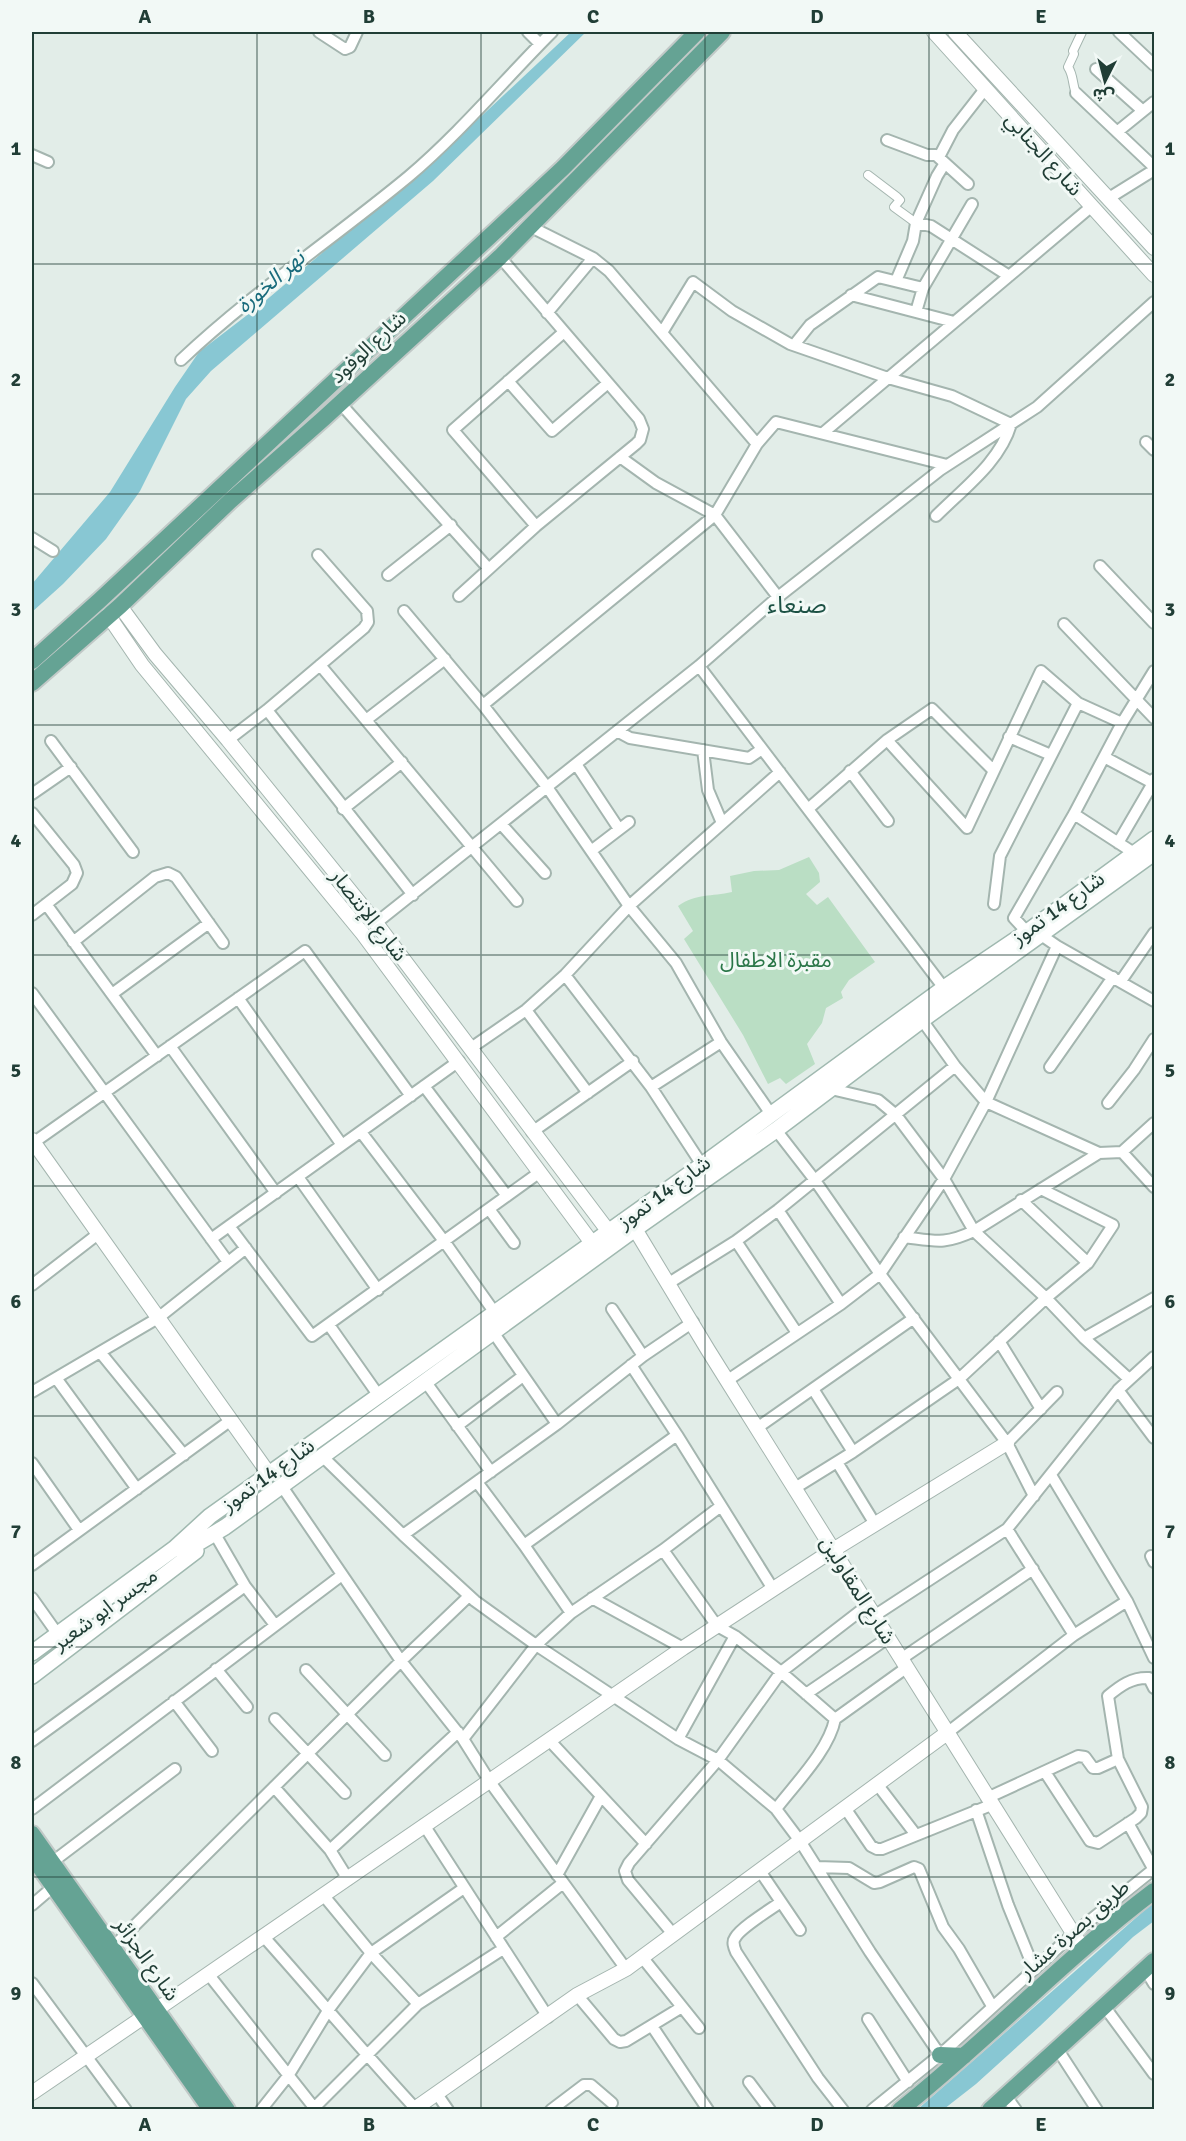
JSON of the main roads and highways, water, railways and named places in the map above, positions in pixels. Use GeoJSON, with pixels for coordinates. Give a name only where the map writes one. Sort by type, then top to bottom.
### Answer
{"type":"FeatureCollection","features":[{"type":"Feature","properties":{"kind":"main road","name":"شارع الوفود"},"geometry":{"type":"LineString","coordinates":[[32,661],[563,168],[697,32]]}},
{"type":"Feature","properties":{"kind":"main road","name":"شارع الوفود"},"geometry":{"type":"LineString","coordinates":[[32,683],[114,611],[230,501],[500,257],[722,32]]}},
{"type":"Feature","properties":{"kind":"main road","name":"شارع 14 تموز"},"geometry":{"type":"LineString","coordinates":[[177,1551],[220,1531],[635,1229],[776,1130],[922,1020],[1155,838]]}},
{"type":"Feature","properties":{"kind":"main road","name":"شارع 14 تموز"},"geometry":{"type":"LineString","coordinates":[[177,1551],[210,1516],[702,1166],[944,988],[1034,933],[1155,853]]}},
{"type":"Feature","properties":{"kind":"main road"},"geometry":{"type":"LineString","coordinates":[[32,1645],[210,1516]]}},
{"type":"Feature","properties":{"kind":"main road"},"geometry":{"type":"LineString","coordinates":[[32,1676],[220,1531]]}},
{"type":"Feature","properties":{"kind":"main road","name":"مجسر ابو شعير"},"geometry":{"type":"LineString","coordinates":[[32,1653],[177,1551]]}},
{"type":"Feature","properties":{"kind":"main road","name":"مجسر ابو شعير"},"geometry":{"type":"LineString","coordinates":[[32,1663],[177,1551]]}},
{"type":"Feature","properties":{"kind":"main road","name":"شارع الجزائر"},"geometry":{"type":"LineString","coordinates":[[32,1834],[112,1948],[211,2109]]}},
{"type":"Feature","properties":{"kind":"main road","name":"شارع الجزائر"},"geometry":{"type":"LineString","coordinates":[[32,1856],[53,1887],[227,2109]]}},
{"type":"Feature","properties":{"kind":"main road","name":"طريق بصرة عشار"},"geometry":{"type":"LineString","coordinates":[[900,2109],[964,2056],[1113,1922],[1155,1891]]}},
{"type":"Feature","properties":{"kind":"main road"},"geometry":{"type":"LineString","coordinates":[[990,2109],[1011,2103],[1058,2049],[1150,1965]]}},
{"type":"Feature","properties":{"kind":"main road"},"geometry":{"type":"LineString","coordinates":[[940,2055],[964,2056]]}},
{"type":"Feature","properties":{"kind":"water","name":"نهر الخورة"},"geometry":{"type":"Polygon","coordinates":[[[571,32],[586,32],[433,181],[211,371],[186,399],[140,491],[106,539],[63,584],[32,612],[32,584],[110,492],[199,352],[264,302],[457,139],[571,32]]]}},
{"type":"Feature","properties":{"kind":"water"},"geometry":{"type":"Polygon","coordinates":[[[1154,1902],[1154,1921],[1133,1937],[976,2084],[944,2109],[918,2109],[1154,1902]]]}},
{"type":"Feature","properties":{"kind":"district","name":"صنعاء"},"geometry":{"type":"Point","coordinates":[797,605]}},
{"type":"Feature","properties":{"kind":"park label","name":"مقبرة الاطفال"},"geometry":{"type":"Point","coordinates":[776,960]}}]}
